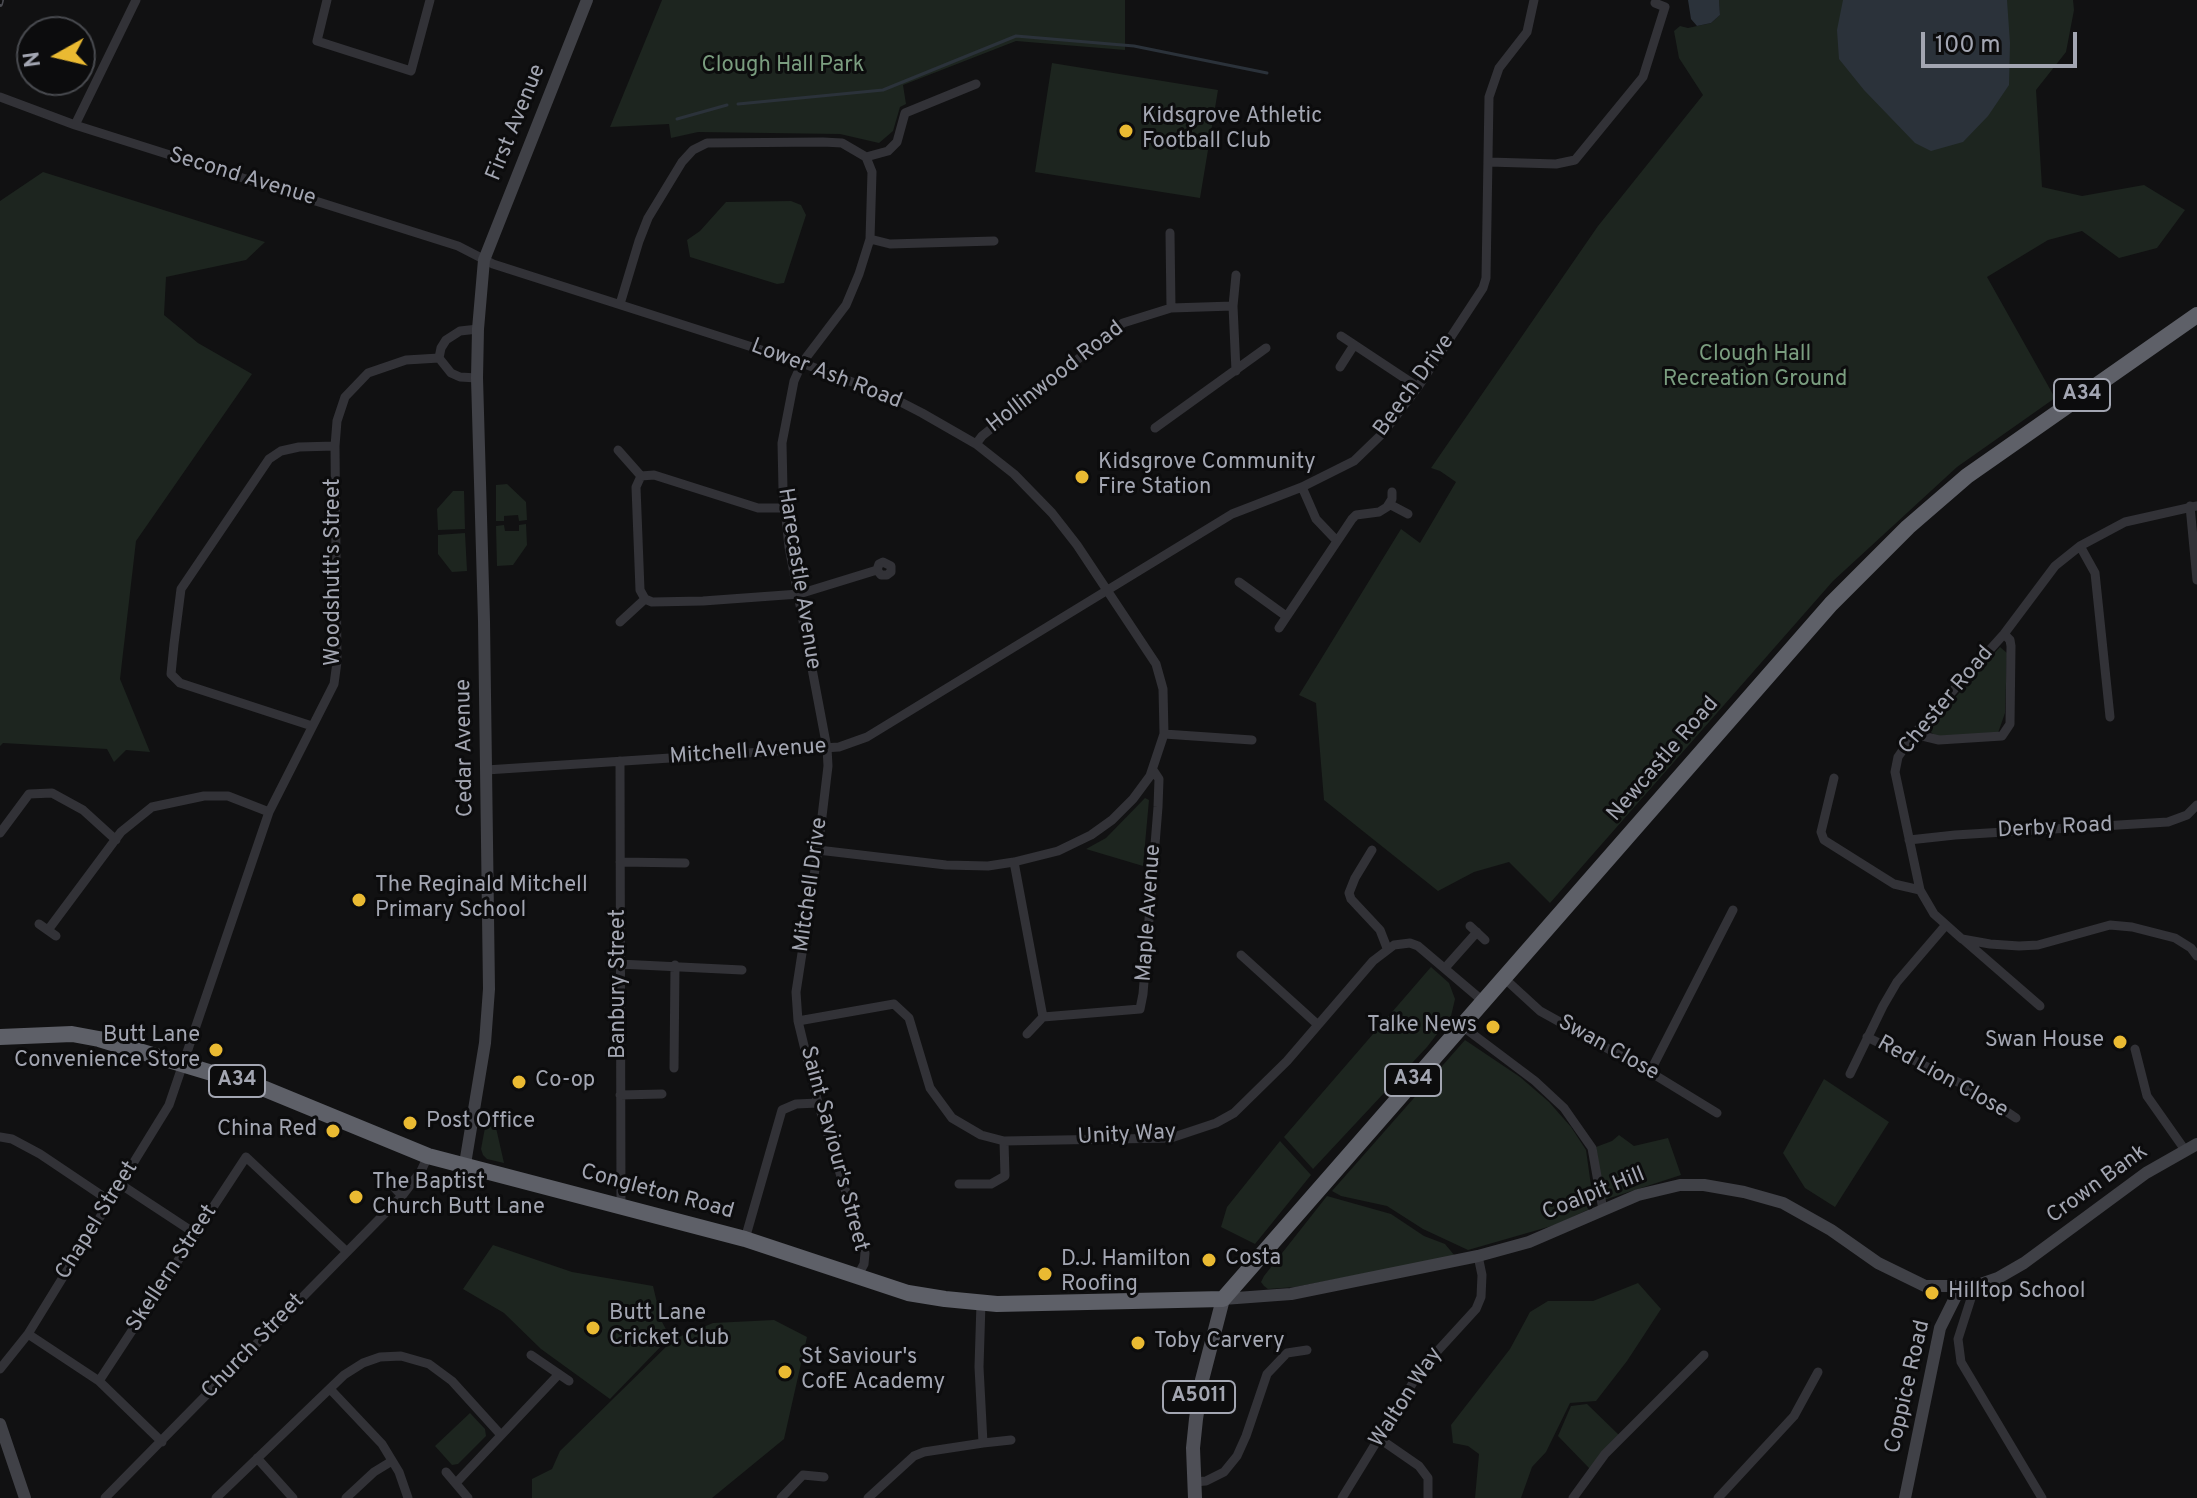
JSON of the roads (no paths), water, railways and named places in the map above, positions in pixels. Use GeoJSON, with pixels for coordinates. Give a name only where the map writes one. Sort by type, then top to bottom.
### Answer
{"type":"FeatureCollection","features":[{"type":"Feature","properties":{"kind":"highway","name":"Newcastle Road"},"geometry":{"type":"LineString","coordinates":[[1223,1299],[1831,604],[1908,527],[1967,476],[2197,315]]}},
{"type":"Feature","properties":{"kind":"highway","name":"Congleton Road"},"geometry":{"type":"LineString","coordinates":[[0,1037],[72,1034],[99,1039],[296,1100],[428,1156],[745,1239],[908,1293],[981,1303],[1223,1299]]}},
{"type":"Feature","properties":{"kind":"main road","name":"A5011"},"geometry":{"type":"LineString","coordinates":[[1195,1498],[1193,1448],[1200,1393],[1223,1299]]}},
{"type":"Feature","properties":{"kind":"street"},"geometry":{"type":"LineString","coordinates":[[75,125],[136,0]]}},
{"type":"Feature","properties":{"kind":"street"},"geometry":{"type":"LineString","coordinates":[[327,0],[317,41],[411,71],[430,0]]}},
{"type":"Feature","properties":{"kind":"street","name":"First Avenue"},"geometry":{"type":"LineString","coordinates":[[484,260],[587,0]]}},
{"type":"Feature","properties":{"kind":"street","name":"Beech Drive"},"geometry":{"type":"LineString","coordinates":[[1027,637],[1232,514],[1302,487],[1354,461],[1383,433],[1418,387],[1483,288],[1486,278],[1489,97],[1499,68],[1527,32],[1534,0]]}},
{"type":"Feature","properties":{"kind":"street"},"geometry":{"type":"LineString","coordinates":[[1489,162],[1556,164],[1575,160],[1643,77],[1665,7],[1655,3]]}},
{"type":"Feature","properties":{"kind":"street"},"geometry":{"type":"LineString","coordinates":[[866,157],[888,151],[897,142],[905,113],[976,84]]}},
{"type":"Feature","properties":{"kind":"street","name":"Second Avenue"},"geometry":{"type":"LineString","coordinates":[[0,97],[75,125],[458,246],[484,260]]}},
{"type":"Feature","properties":{"kind":"street"},"geometry":{"type":"LineString","coordinates":[[620,304],[648,218],[682,162],[693,150],[707,143],[842,143],[866,157],[872,172],[870,239],[846,305],[802,363]]}},
{"type":"Feature","properties":{"kind":"street"},"geometry":{"type":"LineString","coordinates":[[1170,233],[1171,308]]}},
{"type":"Feature","properties":{"kind":"street"},"geometry":{"type":"LineString","coordinates":[[870,239],[890,244],[994,241]]}},
{"type":"Feature","properties":{"kind":"street","name":"Lower Ash Road"},"geometry":{"type":"LineString","coordinates":[[484,260],[802,363],[889,396],[976,444],[1014,474],[1052,513],[1107,588],[1156,664],[1163,689],[1164,734],[1153,770]]}},
{"type":"Feature","properties":{"kind":"street","name":"Cedar Avenue"},"geometry":{"type":"LineString","coordinates":[[465,1164],[485,1043],[489,989],[477,378],[484,260]]}},
{"type":"Feature","properties":{"kind":"street"},"geometry":{"type":"LineString","coordinates":[[1236,275],[1233,306],[1236,371]]}},
{"type":"Feature","properties":{"kind":"street","name":"Hollinwood Road"},"geometry":{"type":"LineString","coordinates":[[976,444],[1123,323],[1171,308],[1233,306]]}},
{"type":"Feature","properties":{"kind":"street"},"geometry":{"type":"LineString","coordinates":[[477,378],[451,373],[439,358],[446,340],[460,331],[478,329]]}},
{"type":"Feature","properties":{"kind":"street"},"geometry":{"type":"LineString","coordinates":[[1341,336],[1418,387]]}},
{"type":"Feature","properties":{"kind":"street"},"geometry":{"type":"LineString","coordinates":[[1340,367],[1354,345]]}},
{"type":"Feature","properties":{"kind":"street"},"geometry":{"type":"LineString","coordinates":[[1155,428],[1266,348]]}},
{"type":"Feature","properties":{"kind":"street","name":"Woodshutt's Street"},"geometry":{"type":"LineString","coordinates":[[183,1065],[269,812],[334,684],[337,662],[335,446],[337,421],[345,397],[368,373],[406,360],[439,358]]}},
{"type":"Feature","properties":{"kind":"street","name":"Harecastle Avenue"},"geometry":{"type":"LineString","coordinates":[[802,363],[787,411],[782,443],[784,508],[827,748]]}},
{"type":"Feature","properties":{"kind":"street"},"geometry":{"type":"LineString","coordinates":[[312,726],[180,683],[171,674],[181,589],[269,459],[281,451],[299,447],[335,446]]}},
{"type":"Feature","properties":{"kind":"street"},"geometry":{"type":"LineString","coordinates":[[618,450],[641,476]]}},
{"type":"Feature","properties":{"kind":"street"},"geometry":{"type":"LineString","coordinates":[[641,476],[654,475],[758,508],[784,508]]}},
{"type":"Feature","properties":{"kind":"street"},"geometry":{"type":"LineString","coordinates":[[641,476],[636,487],[640,590],[645,599],[652,602],[799,594],[877,570]]}},
{"type":"Feature","properties":{"kind":"street"},"geometry":{"type":"LineString","coordinates":[[1302,487],[1316,519],[1336,540]]}},
{"type":"Feature","properties":{"kind":"street"},"geometry":{"type":"LineString","coordinates":[[1279,628],[1336,540],[1356,515],[1379,512],[1389,504],[1392,492]]}},
{"type":"Feature","properties":{"kind":"street"},"geometry":{"type":"LineString","coordinates":[[1389,504],[1408,514]]}},
{"type":"Feature","properties":{"kind":"street"},"geometry":{"type":"LineString","coordinates":[[2194,506],[2197,580]]}},
{"type":"Feature","properties":{"kind":"street","name":"Chester Road"},"geometry":{"type":"LineString","coordinates":[[2194,506],[2125,522],[2080,546],[2055,566],[2004,634],[1914,734],[1895,764],[1920,890],[1927,905],[1945,926],[1962,939],[1990,944],[2038,945],[2110,925],[2155,932],[2195,948]]}},
{"type":"Feature","properties":{"kind":"street"},"geometry":{"type":"LineString","coordinates":[[2080,546],[2095,573],[2110,717]]}},
{"type":"Feature","properties":{"kind":"street"},"geometry":{"type":"LineString","coordinates":[[1239,582],[1286,616]]}},
{"type":"Feature","properties":{"kind":"street"},"geometry":{"type":"LineString","coordinates":[[620,622],[645,599]]}},
{"type":"Feature","properties":{"kind":"street"},"geometry":{"type":"LineString","coordinates":[[1914,734],[1939,740],[2002,736],[2010,724],[2011,646],[2004,634]]}},
{"type":"Feature","properties":{"kind":"street","name":"Mitchell Avenue"},"geometry":{"type":"LineString","coordinates":[[486,770],[839,747],[867,737],[1027,637]]}},
{"type":"Feature","properties":{"kind":"street"},"geometry":{"type":"LineString","coordinates":[[1164,734],[1252,740]]}},
{"type":"Feature","properties":{"kind":"street","name":"Mitchell Drive"},"geometry":{"type":"LineString","coordinates":[[798,1021],[796,992],[818,850],[828,766],[827,748]]}},
{"type":"Feature","properties":{"kind":"street","name":"Banbury Street"},"geometry":{"type":"LineString","coordinates":[[620,761],[621,1206]]}},
{"type":"Feature","properties":{"kind":"street"},"geometry":{"type":"LineString","coordinates":[[818,850],[946,865],[988,866],[1014,862],[1058,851],[1091,835],[1133,799],[1153,770]]}},
{"type":"Feature","properties":{"kind":"street","name":"Maple Avenue"},"geometry":{"type":"LineString","coordinates":[[1043,1017],[1140,1009],[1158,807],[1159,779],[1153,770]]}},
{"type":"Feature","properties":{"kind":"street"},"geometry":{"type":"LineString","coordinates":[[1834,778],[1821,832],[1824,840],[1894,884],[1920,890]]}},
{"type":"Feature","properties":{"kind":"street"},"geometry":{"type":"LineString","coordinates":[[0,833],[29,794],[52,793],[83,810],[116,840]]}},
{"type":"Feature","properties":{"kind":"street"},"geometry":{"type":"LineString","coordinates":[[48,930],[121,832],[152,807],[204,796],[228,796],[269,812]]}},
{"type":"Feature","properties":{"kind":"street","name":"Derby Road"},"geometry":{"type":"LineString","coordinates":[[1909,840],[2168,822],[2187,815],[2197,805]]}},
{"type":"Feature","properties":{"kind":"street"},"geometry":{"type":"LineString","coordinates":[[1377,864],[1370,854],[1349,893],[1354,904],[1380,930],[1387,948],[1410,943],[1418,946],[1484,1002]]}},
{"type":"Feature","properties":{"kind":"street"},"geometry":{"type":"LineString","coordinates":[[620,862],[685,863]]}},
{"type":"Feature","properties":{"kind":"street"},"geometry":{"type":"LineString","coordinates":[[1014,862],[1043,1017],[1027,1034]]}},
{"type":"Feature","properties":{"kind":"street"},"geometry":{"type":"LineString","coordinates":[[1650,1072],[1733,910]]}},
{"type":"Feature","properties":{"kind":"street","name":"Red Lion Close"},"geometry":{"type":"LineString","coordinates":[[1850,1074],[1897,982],[1945,926]]}},
{"type":"Feature","properties":{"kind":"street"},"geometry":{"type":"LineString","coordinates":[[1445,968],[1477,933]]}},
{"type":"Feature","properties":{"kind":"street"},"geometry":{"type":"LineString","coordinates":[[1962,939],[2040,1006]]}},
{"type":"Feature","properties":{"kind":"street","name":"Unity Way"},"geometry":{"type":"LineString","coordinates":[[798,1021],[894,1004],[909,1018],[930,1088],[952,1118],[981,1135],[1004,1141],[1171,1138],[1216,1123],[1234,1113],[1287,1061],[1387,948]]}},
{"type":"Feature","properties":{"kind":"street"},"geometry":{"type":"LineString","coordinates":[[1241,955],[1317,1024]]}},
{"type":"Feature","properties":{"kind":"street"},"geometry":{"type":"LineString","coordinates":[[619,964],[742,970]]}},
{"type":"Feature","properties":{"kind":"street"},"geometry":{"type":"LineString","coordinates":[[674,1068],[675,965]]}},
{"type":"Feature","properties":{"kind":"street","name":"Swan Close"},"geometry":{"type":"LineString","coordinates":[[1504,978],[1540,1011],[1717,1113]]}},
{"type":"Feature","properties":{"kind":"street","name":"Saint Saviour's Street"},"geometry":{"type":"LineString","coordinates":[[798,1021],[818,1103],[865,1253],[858,1275]]}},
{"type":"Feature","properties":{"kind":"street"},"geometry":{"type":"LineString","coordinates":[[1462,1026],[1535,1081],[1564,1108],[1592,1148],[1603,1210]]}},
{"type":"Feature","properties":{"kind":"street","name":"Red Lion Close"},"geometry":{"type":"LineString","coordinates":[[1867,1037],[1976,1091],[2016,1118]]}},
{"type":"Feature","properties":{"kind":"street"},"geometry":{"type":"LineString","coordinates":[[2135,1049],[2147,1096],[2185,1150]]}},
{"type":"Feature","properties":{"kind":"street","name":"Chapel Street"},"geometry":{"type":"LineString","coordinates":[[0,1369],[28,1334],[169,1105],[183,1065]]}},
{"type":"Feature","properties":{"kind":"street"},"geometry":{"type":"LineString","coordinates":[[620,1095],[662,1094]]}},
{"type":"Feature","properties":{"kind":"street"},"geometry":{"type":"LineString","coordinates":[[745,1239],[782,1110],[796,1104],[818,1103]]}},
{"type":"Feature","properties":{"kind":"street"},"geometry":{"type":"LineString","coordinates":[[0,1137],[12,1139],[40,1154],[110,1201]]}},
{"type":"Feature","properties":{"kind":"street"},"geometry":{"type":"LineString","coordinates":[[959,1184],[991,1184],[1005,1176],[1004,1141]]}},
{"type":"Feature","properties":{"kind":"street","name":"Crown Bank"},"geometry":{"type":"LineString","coordinates":[[1975,1286],[1998,1278],[2024,1263],[2123,1189],[2197,1144]]}},
{"type":"Feature","properties":{"kind":"street","name":"Church Street"},"geometry":{"type":"LineString","coordinates":[[105,1498],[402,1196],[428,1156]]}},
{"type":"Feature","properties":{"kind":"street","name":"Skellern Street"},"geometry":{"type":"LineString","coordinates":[[99,1381],[246,1157],[346,1251]]}},
{"type":"Feature","properties":{"kind":"street"},"geometry":{"type":"LineString","coordinates":[[120,1184],[196,1234]]}},
{"type":"Feature","properties":{"kind":"street"},"geometry":{"type":"LineString","coordinates":[[392,1185],[402,1196]]}},
{"type":"Feature","properties":{"kind":"street","name":"Coalpit Hill"},"geometry":{"type":"LineString","coordinates":[[1223,1299],[1291,1294],[1478,1256],[1529,1242],[1638,1195],[1680,1185],[1704,1185],[1744,1192],[1794,1209],[1900,1276],[1925,1286],[1975,1286]]}},
{"type":"Feature","properties":{"kind":"street","name":"Walton Way"},"geometry":{"type":"LineString","coordinates":[[1342,1498],[1422,1368],[1476,1309],[1481,1297],[1482,1275],[1478,1256]]}},
{"type":"Feature","properties":{"kind":"street"},"geometry":{"type":"LineString","coordinates":[[1245,1274],[1250,1289],[1259,1296]]}},
{"type":"Feature","properties":{"kind":"street"},"geometry":{"type":"LineString","coordinates":[[1975,1286],[1958,1339],[1961,1362],[2042,1498]]}},
{"type":"Feature","properties":{"kind":"street","name":"Coppice Road"},"geometry":{"type":"LineString","coordinates":[[1905,1498],[1940,1328],[1960,1288]]}},
{"type":"Feature","properties":{"kind":"street"},"geometry":{"type":"LineString","coordinates":[[981,1303],[979,1367],[983,1443]]}},
{"type":"Feature","properties":{"kind":"street"},"geometry":{"type":"LineString","coordinates":[[28,1334],[99,1381],[162,1442]]}},
{"type":"Feature","properties":{"kind":"street"},"geometry":{"type":"LineString","coordinates":[[1193,1482],[1206,1481],[1224,1472],[1237,1456],[1246,1436],[1267,1374],[1287,1353],[1307,1350]]}},
{"type":"Feature","properties":{"kind":"street"},"geometry":{"type":"LineString","coordinates":[[531,1355],[569,1381]]}},
{"type":"Feature","properties":{"kind":"street"},"geometry":{"type":"LineString","coordinates":[[1573,1498],[1605,1454],[1704,1355]]}},
{"type":"Feature","properties":{"kind":"street"},"geometry":{"type":"LineString","coordinates":[[216,1498],[344,1375],[380,1357],[401,1356],[429,1364],[452,1381],[501,1435]]}},
{"type":"Feature","properties":{"kind":"street"},"geometry":{"type":"LineString","coordinates":[[1718,1498],[1794,1416],[1818,1372]]}},
{"type":"Feature","properties":{"kind":"street"},"geometry":{"type":"LineString","coordinates":[[456,1483],[559,1374]]}},
{"type":"Feature","properties":{"kind":"street"},"geometry":{"type":"LineString","coordinates":[[330,1389],[382,1444],[408,1498]]}},
{"type":"Feature","properties":{"kind":"street"},"geometry":{"type":"LineString","coordinates":[[0,1424],[25,1498]]}},
{"type":"Feature","properties":{"kind":"street"},"geometry":{"type":"LineString","coordinates":[[1380,1439],[1419,1466],[1428,1478],[1428,1498]]}},
{"type":"Feature","properties":{"kind":"street"},"geometry":{"type":"LineString","coordinates":[[868,1498],[914,1456],[1011,1440]]}},
{"type":"Feature","properties":{"kind":"street"},"geometry":{"type":"LineString","coordinates":[[257,1458],[293,1498]]}},
{"type":"Feature","properties":{"kind":"street"},"geometry":{"type":"LineString","coordinates":[[346,1498],[374,1472],[392,1461]]}},
{"type":"Feature","properties":{"kind":"street"},"geometry":{"type":"LineString","coordinates":[[446,1472],[468,1498]]}},
{"type":"Feature","properties":{"kind":"street"},"geometry":{"type":"LineString","coordinates":[[781,1498],[803,1475],[824,1477]]}},
{"type":"Feature","properties":{"kind":"waterway"},"geometry":{"type":"LineString","coordinates":[[738,104],[883,90],[1016,36],[1134,46],[1267,73]]}},
{"type":"Feature","properties":{"kind":"waterway"},"geometry":{"type":"LineString","coordinates":[[677,119],[727,105]]}},
{"type":"Feature","properties":{"kind":"railway"},"geometry":{"type":"LineString","coordinates":[[0,4],[1,0]]}},
{"type":"Feature","properties":{"kind":"place","name":"Kidsgrove Athletic Football Club"},"geometry":{"type":"Point","coordinates":[1126,131]}},
{"type":"Feature","properties":{"kind":"place","name":"Kidsgrove Community Fire Station"},"geometry":{"type":"Point","coordinates":[1082,477]}},
{"type":"Feature","properties":{"kind":"place","name":"The Reginald Mitchell Primary School"},"geometry":{"type":"Point","coordinates":[359,900]}},
{"type":"Feature","properties":{"kind":"place","name":"Talke News"},"geometry":{"type":"Point","coordinates":[1493,1027]}},
{"type":"Feature","properties":{"kind":"place","name":"Swan House"},"geometry":{"type":"Point","coordinates":[2120,1042]}},
{"type":"Feature","properties":{"kind":"place","name":"Butt Lane Convenience Store"},"geometry":{"type":"Point","coordinates":[216,1050]}},
{"type":"Feature","properties":{"kind":"place","name":"Co-op"},"geometry":{"type":"Point","coordinates":[519,1082]}},
{"type":"Feature","properties":{"kind":"place","name":"Post Office"},"geometry":{"type":"Point","coordinates":[410,1123]}},
{"type":"Feature","properties":{"kind":"place","name":"China Red"},"geometry":{"type":"Point","coordinates":[333,1131]}},
{"type":"Feature","properties":{"kind":"place","name":"The Baptist Church Butt Lane"},"geometry":{"type":"Point","coordinates":[356,1197]}},
{"type":"Feature","properties":{"kind":"place","name":"Costa"},"geometry":{"type":"Point","coordinates":[1209,1260]}},
{"type":"Feature","properties":{"kind":"place","name":"D.J. Hamilton Roofing"},"geometry":{"type":"Point","coordinates":[1045,1274]}},
{"type":"Feature","properties":{"kind":"place","name":"Hilltop School"},"geometry":{"type":"Point","coordinates":[1932,1293]}},
{"type":"Feature","properties":{"kind":"place","name":"Butt Lane Cricket Club"},"geometry":{"type":"Point","coordinates":[593,1328]}},
{"type":"Feature","properties":{"kind":"place","name":"Toby Carvery"},"geometry":{"type":"Point","coordinates":[1138,1343]}},
{"type":"Feature","properties":{"kind":"place","name":"St Saviour's CofE Academy"},"geometry":{"type":"Point","coordinates":[785,1372]}},
{"type":"Feature","properties":{"kind":"park label","name":"Clough Hall Park"},"geometry":{"type":"Point","coordinates":[783,67]}},
{"type":"Feature","properties":{"kind":"park label","name":"Clough Hall Recreation Ground"},"geometry":{"type":"Point","coordinates":[1755,368]}}]}
